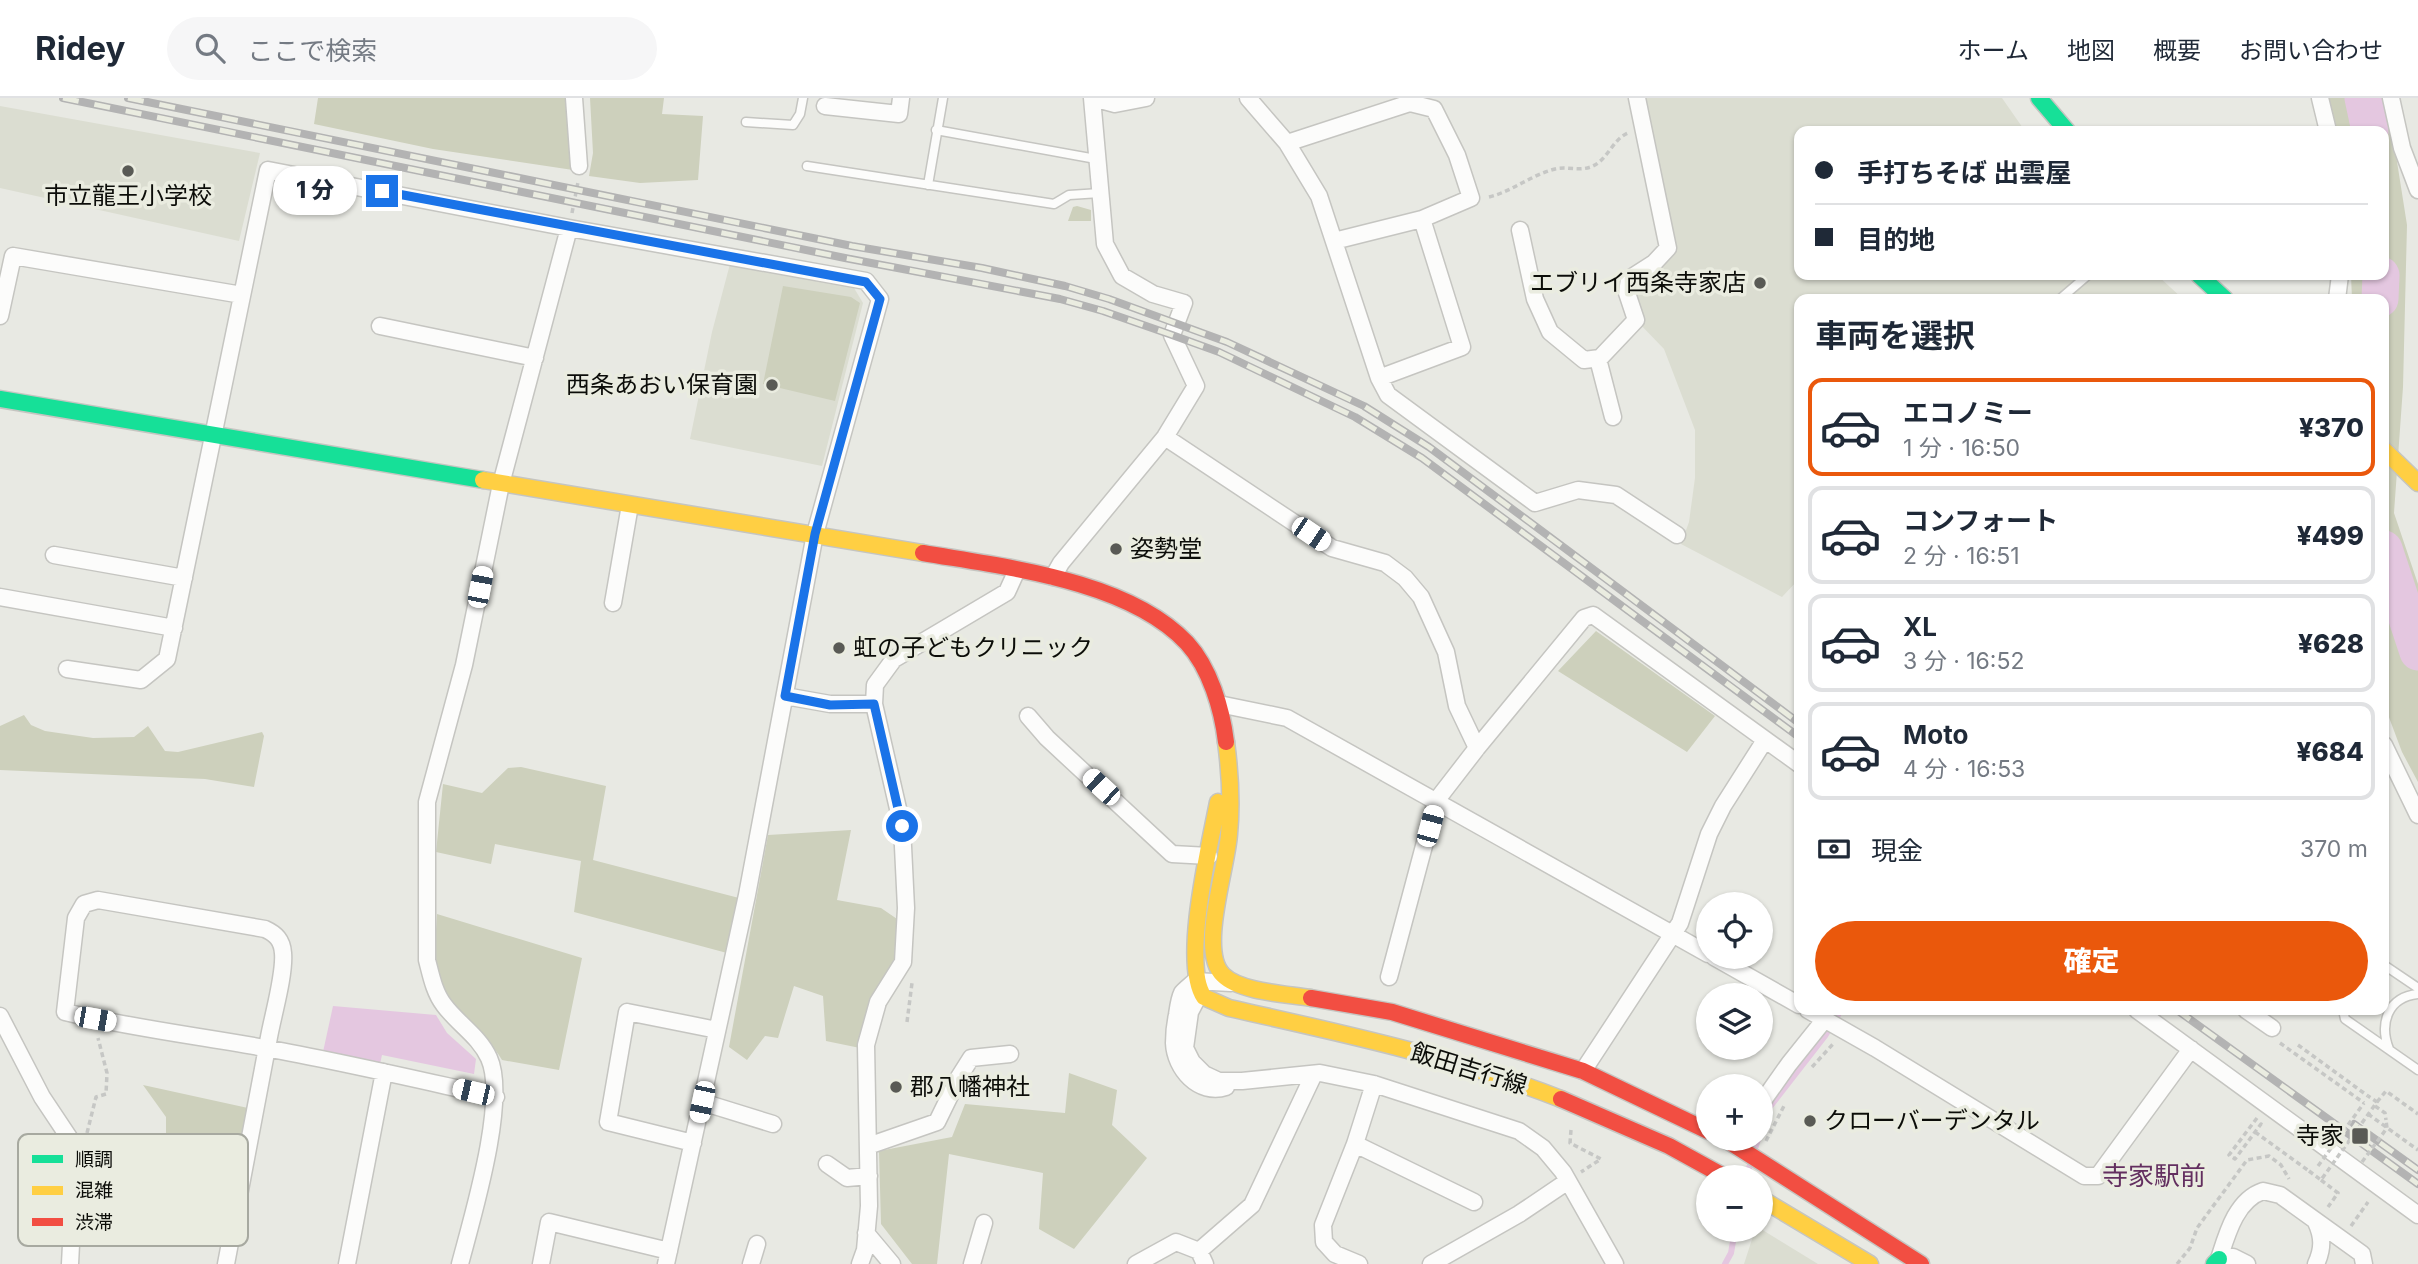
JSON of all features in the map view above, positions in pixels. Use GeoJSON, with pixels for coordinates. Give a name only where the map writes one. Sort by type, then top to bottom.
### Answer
{"type":"FeatureCollection","features":[{"type":"Feature","properties":{"kind":"main road"},"geometry":{"type":"LineString","coordinates":[[2039,98],[2063,126]]}},
{"type":"Feature","properties":{"kind":"main road"},"geometry":{"type":"LineString","coordinates":[[2204,280],[2220,294]]}},
{"type":"Feature","properties":{"kind":"main road"},"geometry":{"type":"LineString","coordinates":[[0,399],[815,534],[1053,577],[1113,597],[1166,624],[1184,639],[1200,661],[1219,704],[1232,787],[1227,859],[1213,934],[1212,956],[1221,975],[1231,983]]}},
{"type":"Feature","properties":{"kind":"main road"},"geometry":{"type":"LineString","coordinates":[[2389,455],[2418,483]]}},
{"type":"Feature","properties":{"kind":"main road"},"geometry":{"type":"LineString","coordinates":[[1197,988],[1193,952],[1226,750]]}},
{"type":"Feature","properties":{"kind":"main road","name":"飯田吉行線"},"geometry":{"type":"LineString","coordinates":[[1231,983],[1392,1012],[1583,1072],[1696,1125]]}},
{"type":"Feature","properties":{"kind":"main road","name":"飯田吉行線"},"geometry":{"type":"LineString","coordinates":[[1197,988],[1208,1001],[1229,1008],[1382,1042],[1524,1085],[1608,1118],[1704,1165]]}},
{"type":"Feature","properties":{"kind":"main road"},"geometry":{"type":"LineString","coordinates":[[1750,1151],[1921,1264]]}},
{"type":"Feature","properties":{"kind":"main road"},"geometry":{"type":"LineString","coordinates":[[1773,1206],[1870,1264]]}},
{"type":"Feature","properties":{"kind":"street"},"geometry":{"type":"LineString","coordinates":[[574,98],[579,166]]}},
{"type":"Feature","properties":{"kind":"street"},"geometry":{"type":"LineString","coordinates":[[825,106],[899,114],[901,98]]}},
{"type":"Feature","properties":{"kind":"street"},"geometry":{"type":"LineString","coordinates":[[1053,577],[1061,563],[1165,437],[1196,386],[1172,335],[1184,303],[1153,294],[1122,276],[1105,244],[1092,98],[1115,104],[1146,98]]}},
{"type":"Feature","properties":{"kind":"street"},"geometry":{"type":"LineString","coordinates":[[1248,98],[1287,143],[1319,196],[1379,378],[1388,395],[1535,503],[1578,490],[1616,495],[1677,535]]}},
{"type":"Feature","properties":{"kind":"street"},"geometry":{"type":"LineString","coordinates":[[1520,230],[1535,299],[1550,332],[1584,360],[1598,359],[1636,320],[1627,293],[1629,279],[1654,263],[1668,248],[1637,98]]}},
{"type":"Feature","properties":{"kind":"street"},"geometry":{"type":"LineString","coordinates":[[2320,98],[2327,126]]}},
{"type":"Feature","properties":{"kind":"street"},"geometry":{"type":"LineString","coordinates":[[2390,98],[2402,148],[2418,190]]}},
{"type":"Feature","properties":{"kind":"street"},"geometry":{"type":"LineString","coordinates":[[1287,143],[1409,100],[1434,109],[1457,155],[1471,198],[1422,219],[1334,241]]}},
{"type":"Feature","properties":{"kind":"street"},"geometry":{"type":"LineString","coordinates":[[67,669],[141,680],[167,659],[268,170],[866,282],[880,299],[815,534],[747,895],[668,1257],[549,1222],[541,1264]]}},
{"type":"Feature","properties":{"kind":"street"},"geometry":{"type":"LineString","coordinates":[[1379,378],[1462,347],[1422,219]]}},
{"type":"Feature","properties":{"kind":"street"},"geometry":{"type":"LineString","coordinates":[[460,1264],[480,1189],[496,1097],[489,1058],[469,1031],[443,1004],[433,983],[427,960],[427,802],[464,664],[501,484],[569,228]]}},
{"type":"Feature","properties":{"kind":"street"},"geometry":{"type":"LineString","coordinates":[[0,316],[13,256],[242,295]]}},
{"type":"Feature","properties":{"kind":"street"},"geometry":{"type":"LineString","coordinates":[[380,326],[536,358]]}},
{"type":"Feature","properties":{"kind":"street"},"geometry":{"type":"LineString","coordinates":[[1598,359],[1613,417]]}},
{"type":"Feature","properties":{"kind":"street"},"geometry":{"type":"LineString","coordinates":[[1165,437],[1332,548],[1385,563],[1405,578],[1421,597],[1446,652],[1457,706],[1477,748]]}},
{"type":"Feature","properties":{"kind":"street"},"geometry":{"type":"LineString","coordinates":[[613,603],[629,505]]}},
{"type":"Feature","properties":{"kind":"street"},"geometry":{"type":"LineString","coordinates":[[54,555],[184,578]]}},
{"type":"Feature","properties":{"kind":"street"},"geometry":{"type":"LineString","coordinates":[[860,1264],[869,1206],[866,1045],[878,1002],[903,962],[906,908],[902,826],[874,704],[875,685],[894,659],[1007,592],[1017,570]]}},
{"type":"Feature","properties":{"kind":"street"},"geometry":{"type":"LineString","coordinates":[[0,597],[174,628]]}},
{"type":"Feature","properties":{"kind":"street"},"geometry":{"type":"LineString","coordinates":[[1388,977],[1436,801],[1584,618],[1593,615],[1794,760]]}},
{"type":"Feature","properties":{"kind":"street"},"geometry":{"type":"LineString","coordinates":[[785,696],[830,705],[874,704]]}},
{"type":"Feature","properties":{"kind":"street"},"geometry":{"type":"LineString","coordinates":[[1219,704],[1287,718],[1696,947]]}},
{"type":"Feature","properties":{"kind":"street"},"geometry":{"type":"LineString","coordinates":[[1028,716],[1047,738],[1172,854],[1209,856]]}},
{"type":"Feature","properties":{"kind":"street"},"geometry":{"type":"LineString","coordinates":[[1583,1072],[1674,934],[1684,914],[1709,834],[1723,806],[1765,740]]}},
{"type":"Feature","properties":{"kind":"street"},"geometry":{"type":"LineString","coordinates":[[2389,756],[2418,815]]}},
{"type":"Feature","properties":{"kind":"street"},"geometry":{"type":"LineString","coordinates":[[248,1149],[267,1049],[284,954],[281,941],[274,933],[265,929],[98,900],[84,904],[76,918],[65,1012],[95,1019],[267,1049],[384,1072],[496,1097]]}},
{"type":"Feature","properties":{"kind":"street"},"geometry":{"type":"LineString","coordinates":[[1735,969],[1794,1002]]}},
{"type":"Feature","properties":{"kind":"street"},"geometry":{"type":"LineString","coordinates":[[1231,983],[1197,988],[1190,1012],[1185,1048],[1192,1062],[1205,1074],[1219,1081],[1242,1082],[1314,1074],[1374,1084],[1518,1131],[1543,1148],[1568,1181],[1615,1264]]}},
{"type":"Feature","properties":{"kind":"street"},"geometry":{"type":"LineString","coordinates":[[693,1143],[607,1122],[627,1012],[717,1030]]}},
{"type":"Feature","properties":{"kind":"street"},"geometry":{"type":"LineString","coordinates":[[1817,1015],[2084,1176],[2098,1176],[2191,1049]]}},
{"type":"Feature","properties":{"kind":"street"},"geometry":{"type":"LineString","coordinates":[[2144,1015],[2418,1215]]}},
{"type":"Feature","properties":{"kind":"street"},"geometry":{"type":"LineString","coordinates":[[2253,1015],[2272,1028]]}},
{"type":"Feature","properties":{"kind":"street"},"geometry":{"type":"LineString","coordinates":[[0,1016],[42,1097],[67,1134]]}},
{"type":"Feature","properties":{"kind":"street"},"geometry":{"type":"LineString","coordinates":[[1773,1086],[1788,1064],[1832,1023]]}},
{"type":"Feature","properties":{"kind":"street"},"geometry":{"type":"LineString","coordinates":[[868,1146],[937,1122],[958,1077],[971,1058],[1010,1054]]}},
{"type":"Feature","properties":{"kind":"street"},"geometry":{"type":"LineString","coordinates":[[347,1264],[384,1072]]}},
{"type":"Feature","properties":{"kind":"street"},"geometry":{"type":"LineString","coordinates":[[1136,1264],[1176,1242],[1202,1258],[1252,1205],[1314,1074]]}},
{"type":"Feature","properties":{"kind":"street"},"geometry":{"type":"LineString","coordinates":[[1359,1264],[1335,1254],[1324,1242],[1322,1225],[1355,1144],[1374,1084]]}},
{"type":"Feature","properties":{"kind":"street"},"geometry":{"type":"LineString","coordinates":[[702,1102],[773,1124]]}},
{"type":"Feature","properties":{"kind":"street"},"geometry":{"type":"LineString","coordinates":[[1355,1144],[1474,1202]]}},
{"type":"Feature","properties":{"kind":"street"},"geometry":{"type":"LineString","coordinates":[[827,1164],[847,1178],[869,1176]]}},
{"type":"Feature","properties":{"kind":"street"},"geometry":{"type":"LineString","coordinates":[[1431,1264],[1519,1214],[1568,1181]]}},
{"type":"Feature","properties":{"kind":"street"},"geometry":{"type":"LineString","coordinates":[[2216,1261],[2230,1224],[2255,1194],[2272,1191],[2360,1252],[2364,1264]]}},
{"type":"Feature","properties":{"kind":"street"},"geometry":{"type":"LineString","coordinates":[[2316,1222],[2322,1239],[2316,1264]]}},
{"type":"Feature","properties":{"kind":"street"},"geometry":{"type":"LineString","coordinates":[[972,1264],[984,1223]]}},
{"type":"Feature","properties":{"kind":"street"},"geometry":{"type":"LineString","coordinates":[[866,1233],[892,1264]]}},
{"type":"Feature","properties":{"kind":"street"},"geometry":{"type":"LineString","coordinates":[[751,1264],[757,1244]]}},
{"type":"Feature","properties":{"kind":"street"},"geometry":{"type":"LineString","coordinates":[[70,1264],[71,1246]]}},
{"type":"Feature","properties":{"kind":"street"},"geometry":{"type":"LineString","coordinates":[[226,1264],[229,1246]]}},
{"type":"Feature","properties":{"kind":"street"},"geometry":{"type":"LineString","coordinates":[[2216,1261],[2233,1257],[2248,1264]]}},
{"type":"Feature","properties":{"kind":"lane"},"geometry":{"type":"LineString","coordinates":[[746,122],[793,125],[800,114],[803,98]]}},
{"type":"Feature","properties":{"kind":"lane"},"geometry":{"type":"LineString","coordinates":[[928,185],[943,98]]}},
{"type":"Feature","properties":{"kind":"lane"},"geometry":{"type":"LineString","coordinates":[[936,130],[1096,159]]}},
{"type":"Feature","properties":{"kind":"lane"},"geometry":{"type":"LineString","coordinates":[[807,166],[1054,204],[1069,195],[1100,193]]}},
{"type":"Feature","properties":{"kind":"lane"},"geometry":{"type":"LineString","coordinates":[[2066,294],[2082,280]]}},
{"type":"Feature","properties":{"kind":"lane"},"geometry":{"type":"LineString","coordinates":[[2389,968],[2418,988]]}},
{"type":"Feature","properties":{"kind":"lane"},"geometry":{"type":"LineString","coordinates":[[2389,1011],[2400,999],[2418,994]]}},
{"type":"Feature","properties":{"kind":"lane"},"geometry":{"type":"LineString","coordinates":[[2344,1015],[2345,1019],[2418,1070]]}},
{"type":"Feature","properties":{"kind":"lane"},"geometry":{"type":"LineString","coordinates":[[2387,1015],[2383,1026],[2389,1049]]}},
{"type":"Feature","properties":{"kind":"path"},"geometry":{"type":"LineString","coordinates":[[1471,198],[1506,193],[1529,178],[1558,169],[1584,170],[1595,165],[1611,151],[1620,136],[1643,127]]}},
{"type":"Feature","properties":{"kind":"path"},"geometry":{"type":"LineString","coordinates":[[569,228],[579,166]]}},
{"type":"Feature","properties":{"kind":"path"},"geometry":{"type":"LineString","coordinates":[[87,1134],[96,1097],[106,1094],[107,1073],[95,1019]]}},
{"type":"Feature","properties":{"kind":"path"},"geometry":{"type":"LineString","coordinates":[[1812,1066],[1835,1042],[1832,1023]]}},
{"type":"Feature","properties":{"kind":"path"},"geometry":{"type":"LineString","coordinates":[[2280,1043],[2364,1103],[2318,1166]]}},
{"type":"Feature","properties":{"kind":"path"},"geometry":{"type":"LineString","coordinates":[[2298,1045],[2368,1096],[2385,1113],[2387,1128],[2362,1162]]}},
{"type":"Feature","properties":{"kind":"path"},"geometry":{"type":"LineString","coordinates":[[2321,1180],[2386,1091],[2418,1114]]}},
{"type":"Feature","properties":{"kind":"path"},"geometry":{"type":"LineString","coordinates":[[1773,1127],[1787,1100]]}},
{"type":"Feature","properties":{"kind":"path"},"geometry":{"type":"LineString","coordinates":[[2368,1114],[2418,1150]]}},
{"type":"Feature","properties":{"kind":"path"},"geometry":{"type":"LineString","coordinates":[[2243,1165],[2227,1157],[2259,1115]]}},
{"type":"Feature","properties":{"kind":"path"},"geometry":{"type":"LineString","coordinates":[[2235,1159],[2261,1124],[2268,1129]]}},
{"type":"Feature","properties":{"kind":"path"},"geometry":{"type":"LineString","coordinates":[[1568,1181],[1601,1159],[1570,1143],[1571,1130]]}},
{"type":"Feature","properties":{"kind":"path"},"geometry":{"type":"LineString","coordinates":[[2255,1132],[2338,1193],[2327,1208]]}},
{"type":"Feature","properties":{"kind":"path"},"geometry":{"type":"LineString","coordinates":[[2351,1226],[2368,1202],[2366,1200]]}},
{"type":"Feature","properties":{"kind":"shaded area"},"geometry":{"type":"Polygon","coordinates":[[[1637,98],[2002,98],[2022,126],[1794,126],[1794,280],[2162,280],[2178,294],[1794,294],[1794,584],[1782,597],[1681,544],[1689,522],[1695,478],[1695,430],[1664,349],[1636,320],[1629,279],[1668,248],[1637,98]]]}},
{"type":"Feature","properties":{"kind":"shaded area","name":"市立龍王小学校"},"geometry":{"type":"Polygon","coordinates":[[[0,106],[260,153],[239,241],[0,188],[0,106]]]}},
{"type":"Feature","properties":{"kind":"shaded area","name":"西条あおい保育園"},"geometry":{"type":"Polygon","coordinates":[[[730,264],[854,288],[863,303],[822,466],[690,439],[712,332],[730,264]]]}},
{"type":"Feature","properties":{"kind":"shaded area"},"geometry":{"type":"Polygon","coordinates":[[[333,1006],[436,1015],[447,1033],[476,1059],[474,1074],[382,1055],[380,1064],[323,1052],[333,1006]]]}},
{"type":"Feature","properties":{"kind":"shaded area"},"geometry":{"type":"Polygon","coordinates":[[[1773,1236],[1818,1264],[1744,1264],[1751,1242],[1773,1242],[1773,1236]]]}},
{"type":"Feature","properties":{"kind":"green space"},"geometry":{"type":"Polygon","coordinates":[[[318,98],[568,98],[573,170],[433,149],[314,124],[318,98]]]}},
{"type":"Feature","properties":{"kind":"green space"},"geometry":{"type":"Polygon","coordinates":[[[590,98],[664,98],[662,114],[703,116],[698,180],[640,183],[589,176],[593,153],[590,98]]]}},
{"type":"Feature","properties":{"kind":"green space"},"geometry":{"type":"Polygon","coordinates":[[[2326,98],[2382,98],[2395,149],[2407,225],[2403,387],[2394,513],[2418,584],[2418,782],[2402,752],[2389,717],[2389,294],[2352,294],[2351,280],[2389,280],[2389,126],[2333,126],[2326,98]]]}},
{"type":"Feature","properties":{"kind":"green space"},"geometry":{"type":"Polygon","coordinates":[[[1073,207],[1091,210],[1091,221],[1068,221],[1073,207]]]}},
{"type":"Feature","properties":{"kind":"green space"},"geometry":{"type":"Polygon","coordinates":[[[783,286],[851,297],[860,303],[835,401],[763,384],[783,286]]]}},
{"type":"Feature","properties":{"kind":"green space"},"geometry":{"type":"Polygon","coordinates":[[[1596,631],[1715,716],[1687,752],[1558,671],[1596,631]]]}},
{"type":"Feature","properties":{"kind":"green space"},"geometry":{"type":"Polygon","coordinates":[[[24,715],[31,725],[45,731],[93,738],[134,737],[148,726],[165,751],[178,752],[262,732],[264,736],[254,787],[205,779],[0,770],[0,726],[24,715]]]}},
{"type":"Feature","properties":{"kind":"green space"},"geometry":{"type":"Polygon","coordinates":[[[521,767],[606,786],[593,860],[739,898],[727,953],[574,912],[581,861],[495,844],[491,864],[436,852],[443,784],[482,793],[508,768],[521,767]]]}},
{"type":"Feature","properties":{"kind":"green space"},"geometry":{"type":"Polygon","coordinates":[[[851,830],[837,900],[881,908],[900,921],[896,960],[875,991],[866,1014],[860,1048],[826,1041],[823,996],[794,986],[778,1038],[765,1036],[747,1060],[729,1047],[768,835],[851,830]]]}},
{"type":"Feature","properties":{"kind":"green space"},"geometry":{"type":"Polygon","coordinates":[[[437,914],[582,958],[559,1070],[502,1060],[452,1003],[441,983],[436,961],[437,914]]]}},
{"type":"Feature","properties":{"kind":"green space"},"geometry":{"type":"Polygon","coordinates":[[[1069,1073],[1117,1090],[1112,1125],[1147,1158],[1074,1249],[1039,1229],[1043,1173],[949,1154],[937,1264],[912,1264],[881,1224],[879,1151],[952,1137],[965,1104],[1065,1113],[1069,1073]]]}},
{"type":"Feature","properties":{"kind":"green space"},"geometry":{"type":"Polygon","coordinates":[[[143,1085],[248,1108],[243,1134],[166,1134],[166,1117],[143,1085]]]}},
{"type":"Feature","properties":{"kind":"waterway"},"geometry":{"type":"LineString","coordinates":[[2363,98],[2369,126]]}},
{"type":"Feature","properties":{"kind":"waterway"},"geometry":{"type":"LineString","coordinates":[[2380,294],[2381,280]]}},
{"type":"Feature","properties":{"kind":"waterway"},"geometry":{"type":"LineString","coordinates":[[2389,564],[2418,652]]}},
{"type":"Feature","properties":{"kind":"waterway"},"geometry":{"type":"LineString","coordinates":[[1773,1103],[1838,1015]]}},
{"type":"Feature","properties":{"kind":"waterway"},"geometry":{"type":"LineString","coordinates":[[1750,1165],[1754,1151]]}},
{"type":"Feature","properties":{"kind":"waterway"},"geometry":{"type":"LineString","coordinates":[[1725,1264],[1733,1242]]}},
{"type":"Feature","properties":{"kind":"railway"},"geometry":{"type":"LineString","coordinates":[[63,98],[845,258],[1060,299],[1103,311],[1219,352],[1355,417],[1422,458],[1794,733]]}},
{"type":"Feature","properties":{"kind":"railway"},"geometry":{"type":"LineString","coordinates":[[128,98],[852,246],[982,268],[1065,286],[1227,342],[1364,406],[1429,447],[1794,719]]}},
{"type":"Feature","properties":{"kind":"railway"},"geometry":{"type":"LineString","coordinates":[[2184,1015],[2418,1184]]}},
{"type":"Feature","properties":{"kind":"railway"},"geometry":{"type":"LineString","coordinates":[[2354,1124],[2418,1170]]}},
{"type":"Feature","properties":{"kind":"traffic: fast"},"geometry":{"type":"LineString","coordinates":[[2039,98],[2063,126]]}},
{"type":"Feature","properties":{"kind":"traffic: fast"},"geometry":{"type":"LineString","coordinates":[[2204,280],[2220,294]]}},
{"type":"Feature","properties":{"kind":"traffic: fast"},"geometry":{"type":"LineString","coordinates":[[0,399],[483,480]]}},
{"type":"Feature","properties":{"kind":"traffic: fast"},"geometry":{"type":"LineString","coordinates":[[2214,1264],[2219,1259]]}},
{"type":"Feature","properties":{"kind":"traffic: slow"},"geometry":{"type":"LineString","coordinates":[[2389,455],[2418,483]]}},
{"type":"Feature","properties":{"kind":"traffic: slow"},"geometry":{"type":"LineString","coordinates":[[483,480],[923,553]]}},
{"type":"Feature","properties":{"kind":"traffic: slow"},"geometry":{"type":"LineString","coordinates":[[1226,742],[1230,822],[1213,929],[1216,963],[1223,975],[1241,985],[1311,998]]}},
{"type":"Feature","properties":{"kind":"traffic: slow"},"geometry":{"type":"LineString","coordinates":[[1218,802],[1196,931],[1195,958],[1198,981],[1204,997],[1229,1008],[1438,1058],[1561,1099]]}},
{"type":"Feature","properties":{"kind":"traffic: slow"},"geometry":{"type":"LineString","coordinates":[[1773,1206],[1870,1264]]}},
{"type":"Feature","properties":{"kind":"traffic: jam"},"geometry":{"type":"LineString","coordinates":[[923,553],[1063,580],[1132,604],[1162,622],[1187,643],[1202,664],[1218,703],[1226,742]]}},
{"type":"Feature","properties":{"kind":"traffic: jam"},"geometry":{"type":"LineString","coordinates":[[1311,998],[1392,1012],[1583,1071],[1696,1125]]}},
{"type":"Feature","properties":{"kind":"traffic: jam"},"geometry":{"type":"LineString","coordinates":[[1561,1099],[1669,1146],[1703,1165]]}},
{"type":"Feature","properties":{"kind":"traffic: jam"},"geometry":{"type":"LineString","coordinates":[[1744,1151],[1921,1264]]}},
{"type":"Feature","properties":{"kind":"place","name":"市立龍王小学校"},"geometry":{"type":"Point","coordinates":[128,171]}},
{"type":"Feature","properties":{"kind":"place","name":"エブリイ西条寺家店"},"geometry":{"type":"Point","coordinates":[1760,283]}},
{"type":"Feature","properties":{"kind":"place","name":"西条あおい保育園"},"geometry":{"type":"Point","coordinates":[772,385]}},
{"type":"Feature","properties":{"kind":"place","name":"姿勢堂"},"geometry":{"type":"Point","coordinates":[1116,549]}},
{"type":"Feature","properties":{"kind":"place","name":"虹の子どもクリニック"},"geometry":{"type":"Point","coordinates":[839,648]}},
{"type":"Feature","properties":{"kind":"place","name":"郡八幡神社"},"geometry":{"type":"Point","coordinates":[896,1087]}},
{"type":"Feature","properties":{"kind":"place","name":"クローバーデンタル"},"geometry":{"type":"Point","coordinates":[1810,1121]}},
{"type":"Feature","properties":{"kind":"place","name":"寺家"},"geometry":{"type":"Point","coordinates":[2360,1136]}},
{"type":"Feature","properties":{"kind":"district","name":"寺家駅前"},"geometry":{"type":"Point","coordinates":[2154,1176]}},
{"type":"Feature","properties":{"kind":"route"},"geometry":{"type":"LineString","coordinates":[[382,191],[866,282],[880,299],[815,534],[785,696],[830,705],[874,704],[902,826]]}}]}
